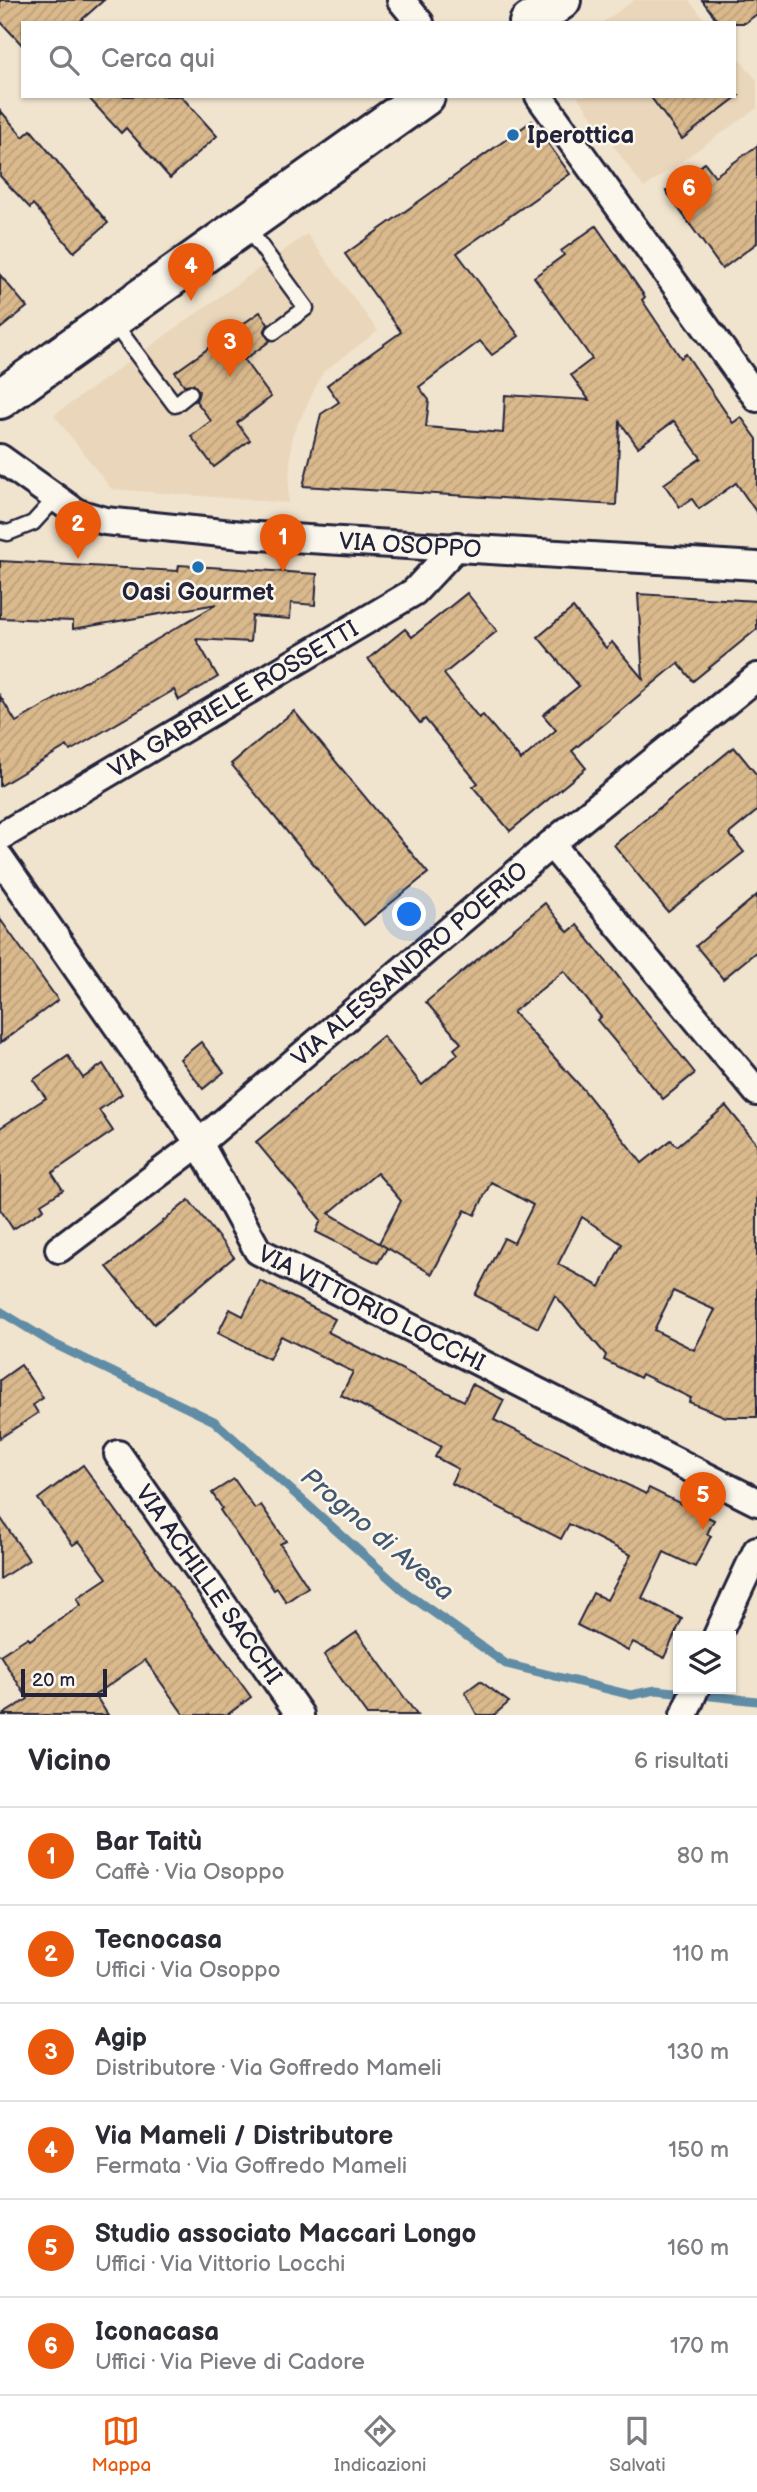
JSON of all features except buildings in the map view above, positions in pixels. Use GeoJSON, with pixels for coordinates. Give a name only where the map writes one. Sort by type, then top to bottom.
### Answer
{"type":"FeatureCollection","features":[{"type":"Feature","properties":{"kind":"main road"},"geometry":{"type":"LineString","coordinates":[[532,21],[561,0]]}},
{"type":"Feature","properties":{"kind":"main road"},"geometry":{"type":"LineString","coordinates":[[0,399],[422,98]]}},
{"type":"Feature","properties":{"kind":"street"},"geometry":{"type":"LineString","coordinates":[[401,0],[418,21]]}},
{"type":"Feature","properties":{"kind":"street"},"geometry":{"type":"LineString","coordinates":[[540,98],[757,398]]}},
{"type":"Feature","properties":{"kind":"street","name":"VIA OSOPPO"},"geometry":{"type":"LineString","coordinates":[[0,458],[77,513],[105,521],[242,535],[757,566]]}},
{"type":"Feature","properties":{"kind":"street","name":"VIA GABRIELE ROSSETTI"},"geometry":{"type":"LineString","coordinates":[[0,837],[414,592],[457,546]]}},
{"type":"Feature","properties":{"kind":"street","name":"VIA ALESSANDRO POERIO"},"geometry":{"type":"LineString","coordinates":[[59,1249],[199,1143],[551,844],[757,677]]}},
{"type":"Feature","properties":{"kind":"street"},"geometry":{"type":"LineString","coordinates":[[551,844],[757,1092]]}},
{"type":"Feature","properties":{"kind":"street","name":"VIA VITTORIO LOCCHI"},"geometry":{"type":"LineString","coordinates":[[0,858],[199,1143],[258,1251],[757,1502]]}},
{"type":"Feature","properties":{"kind":"street","name":"VIA ACHILLE SACCHI"},"geometry":{"type":"LineString","coordinates":[[118,1454],[300,1715]]}},
{"type":"Feature","properties":{"kind":"street"},"geometry":{"type":"LineString","coordinates":[[719,1631],[757,1550]]}},
{"type":"Feature","properties":{"kind":"street"},"geometry":{"type":"LineString","coordinates":[[684,1715],[693,1694]]}},
{"type":"Feature","properties":{"kind":"lane"},"geometry":{"type":"LineString","coordinates":[[245,225],[306,308],[274,332]]}},
{"type":"Feature","properties":{"kind":"lane"},"geometry":{"type":"LineString","coordinates":[[111,320],[175,405],[190,393]]}},
{"type":"Feature","properties":{"kind":"lane"},"geometry":{"type":"LineString","coordinates":[[0,531],[9,533],[33,523],[55,499]]}},
{"type":"Feature","properties":{"kind":"shaded area"},"geometry":{"type":"Polygon","coordinates":[[[634,0],[689,0],[706,21],[605,21],[634,0]]]}},
{"type":"Feature","properties":{"kind":"shaded area"},"geometry":{"type":"Polygon","coordinates":[[[736,55],[757,80],[757,108],[644,188],[578,98],[736,98],[736,55]]]}},
{"type":"Feature","properties":{"kind":"shaded area"},"geometry":{"type":"Polygon","coordinates":[[[307,234],[378,331],[323,372],[292,436],[288,503],[111,489],[54,415],[307,234]]]}},
{"type":"Feature","properties":{"kind":"waterway","name":"Progno di Avesa"},"geometry":{"type":"LineString","coordinates":[[0,1311],[52,1343],[214,1421],[405,1592],[506,1664],[631,1695],[656,1690],[757,1701]]}},
{"type":"Feature","properties":{"kind":"place","name":"Iperottica"},"geometry":{"type":"Point","coordinates":[513,135]}},
{"type":"Feature","properties":{"kind":"place","name":"Iconacasa"},"geometry":{"type":"Point","coordinates":[689,223]}},
{"type":"Feature","properties":{"kind":"place","name":"Via Mameli / Distributore"},"geometry":{"type":"Point","coordinates":[191,301]}},
{"type":"Feature","properties":{"kind":"place","name":"Agip"},"geometry":{"type":"Point","coordinates":[230,377]}},
{"type":"Feature","properties":{"kind":"place","name":"Tecnocasa"},"geometry":{"type":"Point","coordinates":[78,559]}},
{"type":"Feature","properties":{"kind":"place","name":"Oasi Gourmet"},"geometry":{"type":"Point","coordinates":[198,567]}},
{"type":"Feature","properties":{"kind":"place","name":"Bar Taitù"},"geometry":{"type":"Point","coordinates":[283,572]}},
{"type":"Feature","properties":{"kind":"place","name":"Studio associato Maccari Longo"},"geometry":{"type":"Point","coordinates":[703,1530]}}]}
